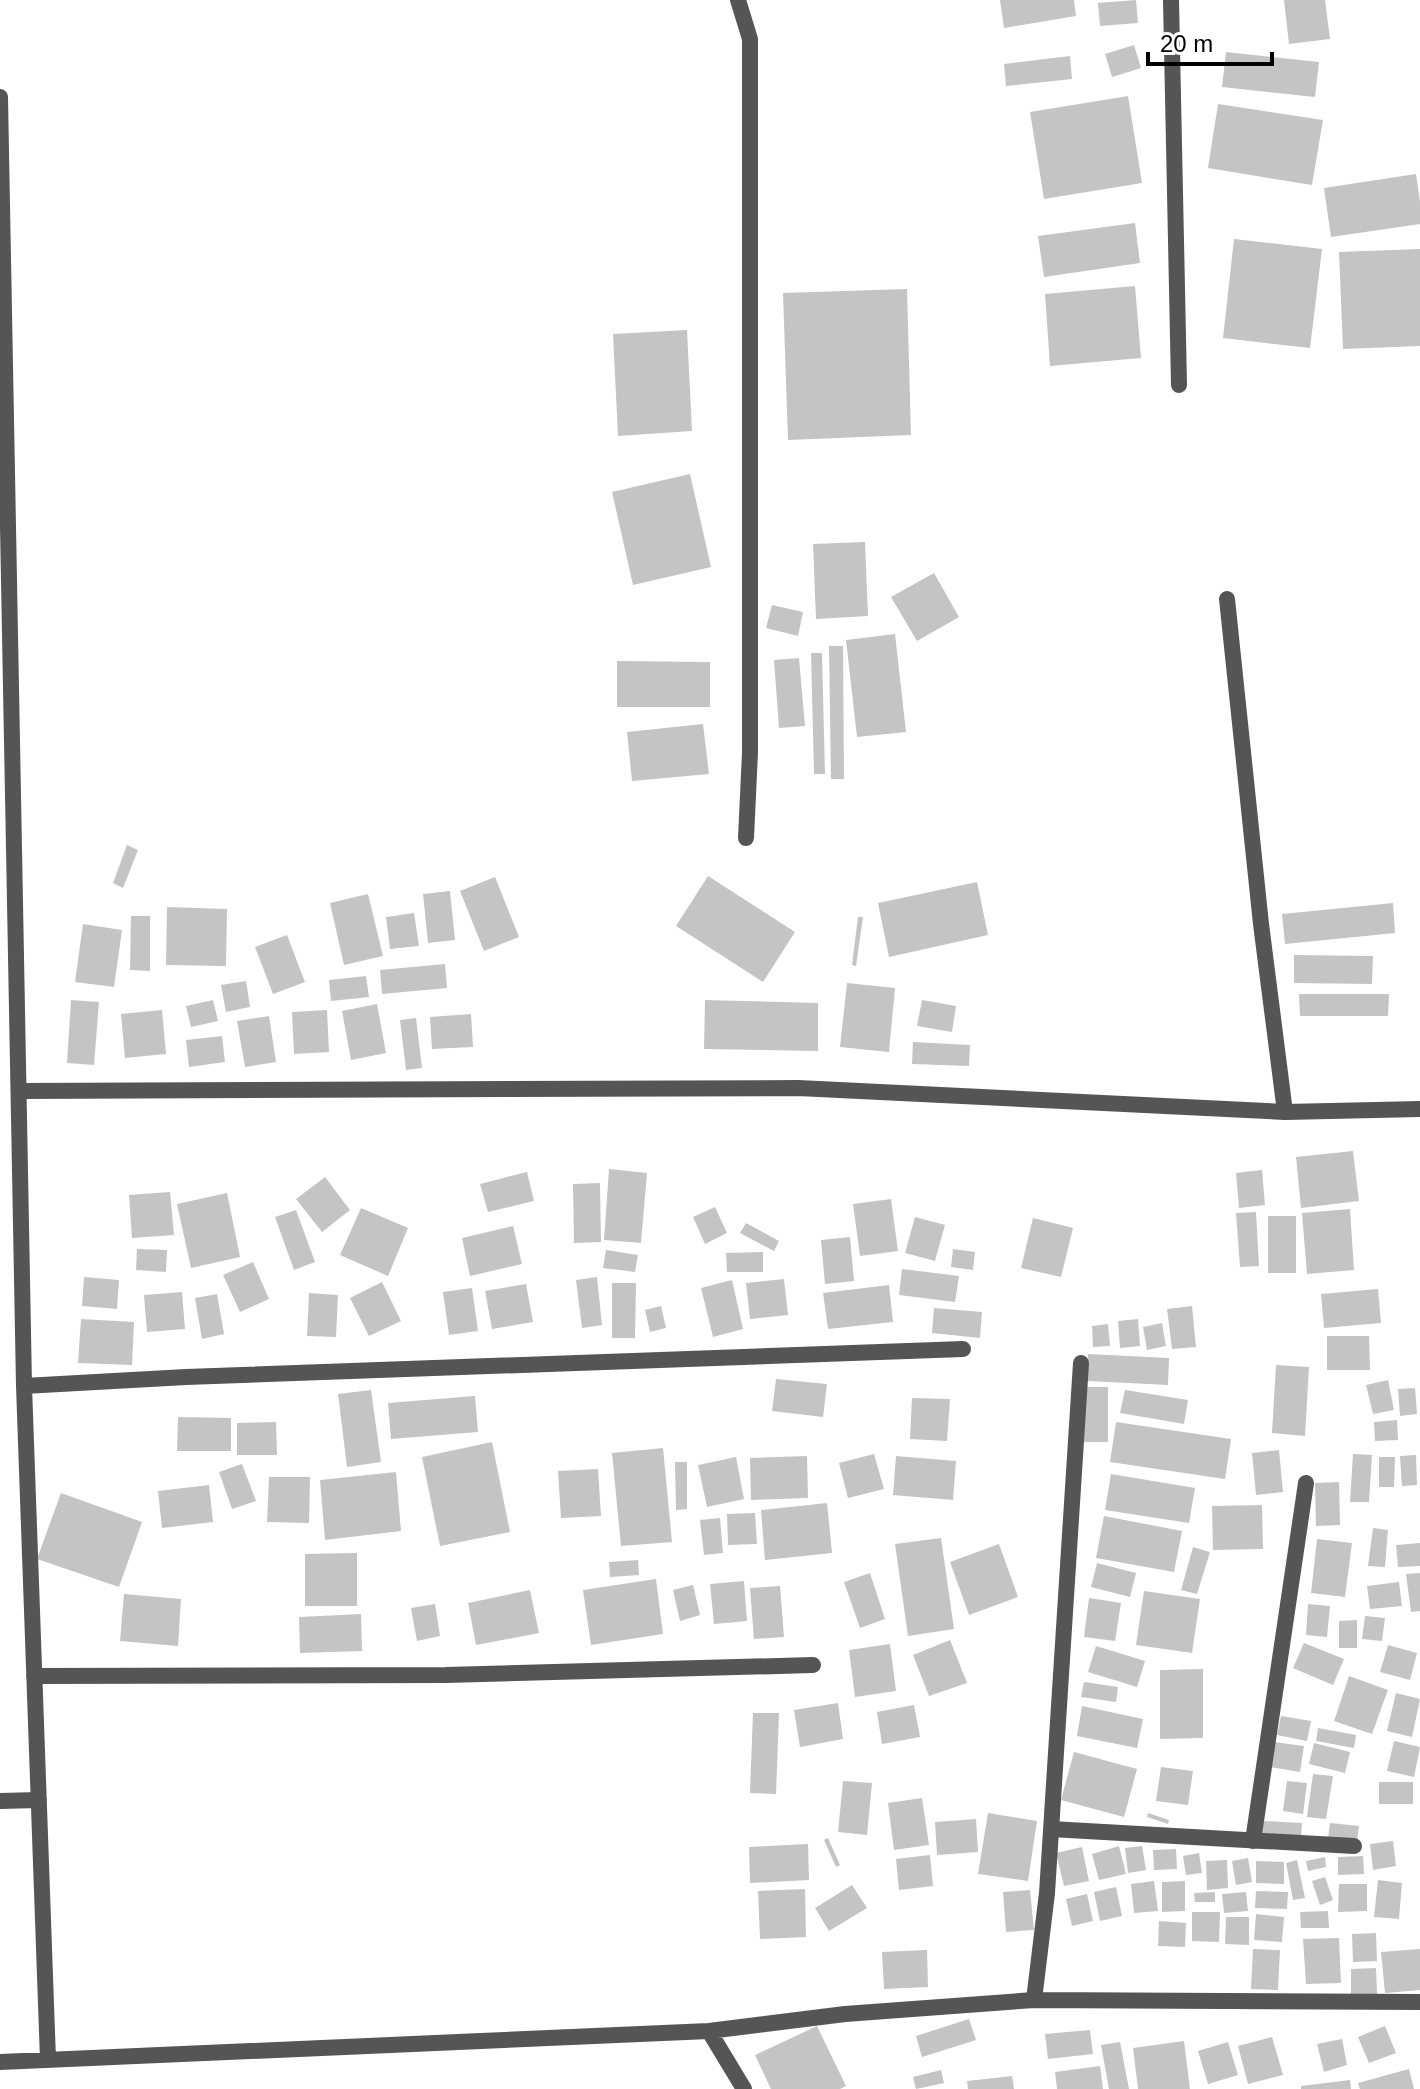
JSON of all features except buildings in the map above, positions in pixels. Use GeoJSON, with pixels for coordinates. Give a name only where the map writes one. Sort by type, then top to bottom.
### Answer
{"type":"FeatureCollection","features":[{"type":"Feature","properties":{"kind":"street"},"geometry":{"type":"LineString","coordinates":[[738,0],[750,39],[750,752],[746,838]]}},
{"type":"Feature","properties":{"kind":"street"},"geometry":{"type":"LineString","coordinates":[[1171,0],[1179,385]]}},
{"type":"Feature","properties":{"kind":"street"},"geometry":{"type":"LineString","coordinates":[[0,97],[24,1386],[48,2060]]}},
{"type":"Feature","properties":{"kind":"street"},"geometry":{"type":"LineString","coordinates":[[1227,599],[1285,1112]]}},
{"type":"Feature","properties":{"kind":"street"},"geometry":{"type":"LineString","coordinates":[[19,1091],[798,1088],[1285,1112],[1420,1109]]}},
{"type":"Feature","properties":{"kind":"street"},"geometry":{"type":"LineString","coordinates":[[24,1386],[186,1377],[963,1349]]}},
{"type":"Feature","properties":{"kind":"street"},"geometry":{"type":"LineString","coordinates":[[1034,2000],[1047,1893],[1081,1363]]}},
{"type":"Feature","properties":{"kind":"street"},"geometry":{"type":"LineString","coordinates":[[1253,1841],[1306,1483]]}},
{"type":"Feature","properties":{"kind":"street"},"geometry":{"type":"LineString","coordinates":[[34,1676],[446,1675],[813,1665]]}},
{"type":"Feature","properties":{"kind":"street"},"geometry":{"type":"LineString","coordinates":[[0,1801],[39,1800]]}},
{"type":"Feature","properties":{"kind":"street"},"geometry":{"type":"LineString","coordinates":[[1051,1829],[1354,1846]]}},
{"type":"Feature","properties":{"kind":"street"},"geometry":{"type":"LineString","coordinates":[[0,2062],[709,2031],[845,2014],[1034,2000],[1420,2002]]}},
{"type":"Feature","properties":{"kind":"street"},"geometry":{"type":"LineString","coordinates":[[709,2031],[744,2089]]}}]}
